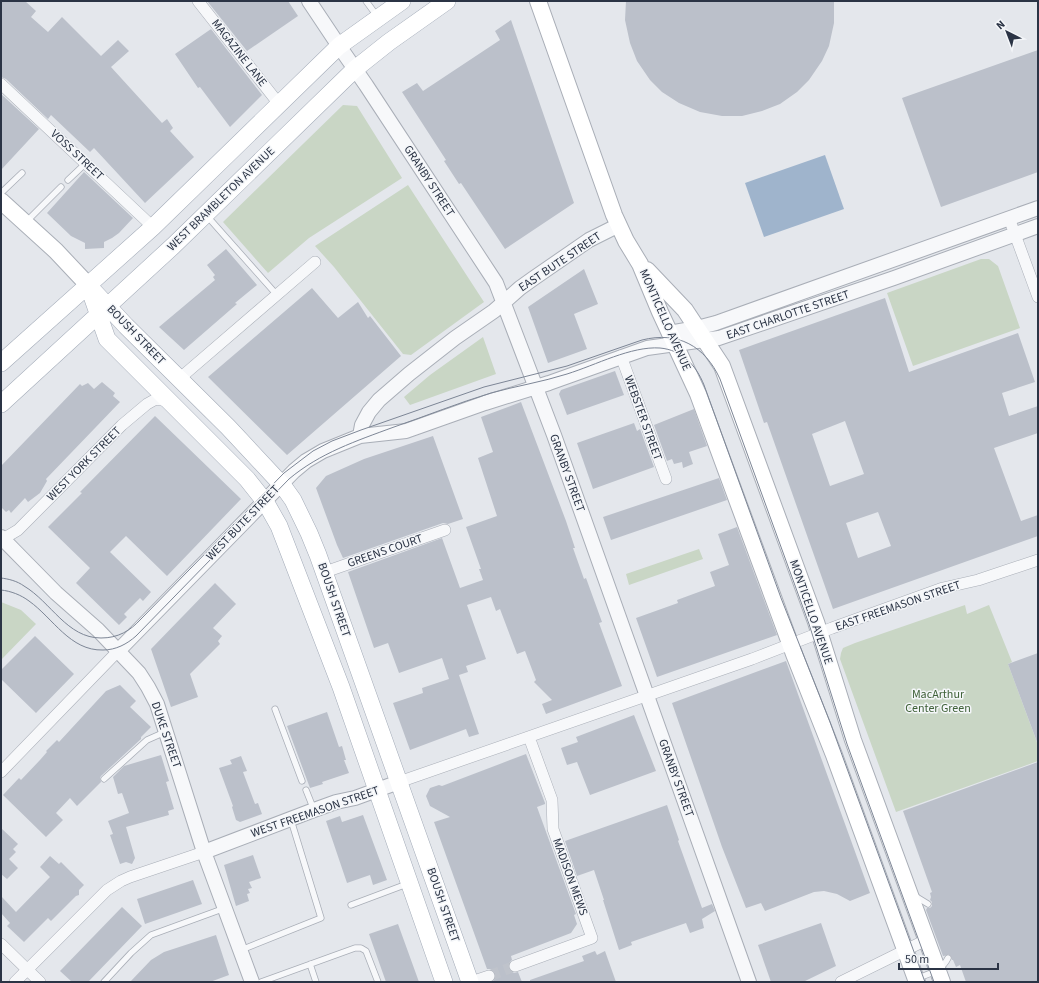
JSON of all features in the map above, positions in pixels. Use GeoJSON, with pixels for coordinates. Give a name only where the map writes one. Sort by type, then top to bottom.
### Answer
{"type":"FeatureCollection","features":[{"type":"Feature","properties":{"kind":"main road"},"geometry":{"type":"LineString","coordinates":[[1,363],[153,226],[339,46],[402,1]]}},
{"type":"Feature","properties":{"kind":"main road","name":"WEST BRAMBLETON AVENUE"},"geometry":{"type":"LineString","coordinates":[[1,404],[205,214],[355,70],[389,42],[448,1]]}},
{"type":"Feature","properties":{"kind":"main road","name":"MONTICELLO AVENUE"},"geometry":{"type":"LineString","coordinates":[[538,1],[607,199],[640,264],[701,400],[917,980]]}},
{"type":"Feature","properties":{"kind":"main road","name":"BOUSH STREET"},"geometry":{"type":"LineString","coordinates":[[1,201],[56,251],[88,285],[103,310],[179,379],[228,427],[281,484],[293,500],[314,543],[470,982]]}},
{"type":"Feature","properties":{"kind":"main road","name":"MONTICELLO AVENUE"},"geometry":{"type":"LineString","coordinates":[[640,264],[685,310],[718,358],[726,375],[820,633],[853,740],[939,976]]}},
{"type":"Feature","properties":{"kind":"main road","name":"BOUSH STREET"},"geometry":{"type":"LineString","coordinates":[[103,310],[107,339],[235,466],[265,501],[284,534],[340,687],[444,982]]}},
{"type":"Feature","properties":{"kind":"street","name":"MAGAZINE LANE"},"geometry":{"type":"LineString","coordinates":[[198,1],[279,104]]}},
{"type":"Feature","properties":{"kind":"street","name":"GRANBY STREET"},"geometry":{"type":"LineString","coordinates":[[309,1],[366,85],[496,284],[554,435],[748,982]]}},
{"type":"Feature","properties":{"kind":"street","name":"VOSS STREET"},"geometry":{"type":"LineString","coordinates":[[1,84],[153,226]]}},
{"type":"Feature","properties":{"kind":"street","name":"EAST CHARLOTTE STREET"},"geometry":{"type":"LineString","coordinates":[[701,334],[725,320],[1038,208]]}},
{"type":"Feature","properties":{"kind":"street"},"geometry":{"type":"LineString","coordinates":[[1009,218],[1038,297]]}},
{"type":"Feature","properties":{"kind":"street","name":"EAST BUTE STREET"},"geometry":{"type":"LineString","coordinates":[[503,302],[520,288],[582,244],[619,225]]}},
{"type":"Feature","properties":{"kind":"street","name":"EAST CHARLOTTE STREET"},"geometry":{"type":"LineString","coordinates":[[535,388],[672,338],[701,334],[732,334],[1038,226]]}},
{"type":"Feature","properties":{"kind":"street"},"geometry":{"type":"LineString","coordinates":[[179,379],[315,262]]}},
{"type":"Feature","properties":{"kind":"street"},"geometry":{"type":"LineString","coordinates":[[360,436],[362,425],[369,412],[386,394],[424,362],[503,302]]}},
{"type":"Feature","properties":{"kind":"street","name":"WEBSTER STREET"},"geometry":{"type":"LineString","coordinates":[[621,356],[666,479]]}},
{"type":"Feature","properties":{"kind":"street","name":"WEST BUTE STREET"},"geometry":{"type":"LineString","coordinates":[[1,772],[300,466],[314,456],[333,446],[360,436],[406,430],[485,403],[535,388]]}},
{"type":"Feature","properties":{"kind":"street","name":"WEST YORK STREET"},"geometry":{"type":"LineString","coordinates":[[1,539],[18,530],[122,425],[153,400],[159,399],[171,402]]}},
{"type":"Feature","properties":{"kind":"street","name":"GREENS COURT"},"geometry":{"type":"LineString","coordinates":[[324,572],[445,530]]}},
{"type":"Feature","properties":{"kind":"street","name":"DUKE STREET"},"geometry":{"type":"LineString","coordinates":[[1,539],[98,630],[139,673],[148,687],[166,732],[204,852],[252,982]]}},
{"type":"Feature","properties":{"kind":"street","name":"EAST FREEMASON STREET"},"geometry":{"type":"LineString","coordinates":[[647,696],[752,659],[943,588],[978,580],[1038,560]]}},
{"type":"Feature","properties":{"kind":"street","name":"WEST FREEMASON STREET"},"geometry":{"type":"LineString","coordinates":[[15,982],[107,890],[121,881],[204,852],[314,810],[376,791],[647,696]]}},
{"type":"Feature","properties":{"kind":"street","name":"MADISON MEWS"},"geometry":{"type":"LineString","coordinates":[[515,966],[592,938],[553,829],[552,800],[529,738]]}},
{"type":"Feature","properties":{"kind":"street"},"geometry":{"type":"LineString","coordinates":[[841,982],[926,940]]}},
{"type":"Feature","properties":{"kind":"street"},"geometry":{"type":"LineString","coordinates":[[1,944],[40,982]]}},
{"type":"Feature","properties":{"kind":"street"},"geometry":{"type":"LineString","coordinates":[[470,982],[489,976]]}},
{"type":"Feature","properties":{"kind":"lane"},"geometry":{"type":"LineString","coordinates":[[366,1],[378,18]]}},
{"type":"Feature","properties":{"kind":"lane"},"geometry":{"type":"LineString","coordinates":[[68,180],[86,163]]}},
{"type":"Feature","properties":{"kind":"lane"},"geometry":{"type":"LineString","coordinates":[[1,193],[22,173]]}},
{"type":"Feature","properties":{"kind":"lane"},"geometry":{"type":"LineString","coordinates":[[25,223],[61,187]]}},
{"type":"Feature","properties":{"kind":"lane"},"geometry":{"type":"LineString","coordinates":[[205,214],[277,295]]}},
{"type":"Feature","properties":{"kind":"lane"},"geometry":{"type":"LineString","coordinates":[[276,709],[302,781]]}},
{"type":"Feature","properties":{"kind":"lane"},"geometry":{"type":"LineString","coordinates":[[104,779],[147,740],[166,732]]}},
{"type":"Feature","properties":{"kind":"lane"},"geometry":{"type":"LineString","coordinates":[[306,790],[314,810]]}},
{"type":"Feature","properties":{"kind":"lane"},"geometry":{"type":"LineString","coordinates":[[240,950],[321,918],[291,819]]}},
{"type":"Feature","properties":{"kind":"lane"},"geometry":{"type":"LineString","coordinates":[[351,905],[410,883]]}},
{"type":"Feature","properties":{"kind":"lane"},"geometry":{"type":"LineString","coordinates":[[908,892],[928,904]]}},
{"type":"Feature","properties":{"kind":"lane"},"geometry":{"type":"LineString","coordinates":[[104,982],[130,953],[151,935],[225,908]]}},
{"type":"Feature","properties":{"kind":"lane"},"geometry":{"type":"LineString","coordinates":[[261,982],[355,948],[361,948],[366,951],[378,982]]}},
{"type":"Feature","properties":{"kind":"lane"},"geometry":{"type":"LineString","coordinates":[[917,980],[939,976],[948,958]]}},
{"type":"Feature","properties":{"kind":"lane"},"geometry":{"type":"LineString","coordinates":[[310,964],[316,982]]}},
{"type":"Feature","properties":{"kind":"green space"},"geometry":{"type":"Polygon","coordinates":[[[343,105],[357,106],[402,178],[309,238],[268,273],[223,222],[343,105]]]}},
{"type":"Feature","properties":{"kind":"green space"},"geometry":{"type":"Polygon","coordinates":[[[408,185],[484,302],[411,355],[403,354],[334,267],[315,246],[408,185]]]}},
{"type":"Feature","properties":{"kind":"green space"},"geometry":{"type":"Polygon","coordinates":[[[981,259],[989,259],[998,266],[1020,328],[913,366],[887,293],[981,259]]]}},
{"type":"Feature","properties":{"kind":"green space"},"geometry":{"type":"Polygon","coordinates":[[[483,337],[496,374],[410,405],[404,397],[430,375],[483,337]]]}},
{"type":"Feature","properties":{"kind":"green space"},"geometry":{"type":"Polygon","coordinates":[[[699,549],[703,559],[629,585],[626,574],[699,549]]]}},
{"type":"Feature","properties":{"kind":"green space"},"geometry":{"type":"Polygon","coordinates":[[[1,602],[21,610],[36,624],[1,660],[1,602]]]}},
{"type":"Feature","properties":{"kind":"green space","name":"MacArthur Center Green"},"geometry":{"type":"Polygon","coordinates":[[[965,605],[967,614],[989,605],[1012,662],[1008,664],[1038,745],[1038,761],[896,812],[840,659],[841,653],[843,648],[855,643],[965,605]]]}},
{"type":"Feature","properties":{"kind":"water"},"geometry":{"type":"Polygon","coordinates":[[[825,155],[844,209],[764,237],[745,183],[825,155]]]}},
{"type":"Feature","properties":{"kind":"building"},"geometry":{"type":"Polygon","coordinates":[[[1,1],[25,1],[36,11],[31,17],[48,32],[62,17],[101,56],[118,40],[129,51],[111,67],[162,123],[167,119],[173,128],[170,131],[194,157],[145,203],[94,148],[90,152],[51,115],[48,119],[6,79],[1,77],[1,1]]]}},
{"type":"Feature","properties":{"kind":"building"},"geometry":{"type":"Polygon","coordinates":[[[207,1],[288,1],[298,16],[247,51],[207,1]]]}},
{"type":"Feature","properties":{"kind":"building"},"geometry":{"type":"Polygon","coordinates":[[[626,1],[834,1],[834,23],[829,46],[822,61],[809,80],[797,92],[780,104],[762,111],[742,116],[722,116],[700,112],[679,103],[662,92],[650,80],[637,61],[630,43],[625,20],[626,1]]]}},
{"type":"Feature","properties":{"kind":"building"},"geometry":{"type":"Polygon","coordinates":[[[511,20],[574,203],[505,249],[461,183],[459,184],[444,161],[446,160],[402,92],[417,83],[423,91],[500,40],[495,31],[511,20]]]}},
{"type":"Feature","properties":{"kind":"building"},"geometry":{"type":"Polygon","coordinates":[[[211,29],[262,95],[230,127],[200,87],[198,88],[175,54],[211,29]]]}},
{"type":"Feature","properties":{"kind":"building"},"geometry":{"type":"Polygon","coordinates":[[[1038,50],[1038,172],[941,207],[902,98],[1038,50]]]}},
{"type":"Feature","properties":{"kind":"building"},"geometry":{"type":"Polygon","coordinates":[[[1,94],[39,129],[1,170],[1,94]]]}},
{"type":"Feature","properties":{"kind":"building"},"geometry":{"type":"Polygon","coordinates":[[[84,172],[133,218],[119,233],[104,242],[104,248],[85,249],[85,243],[71,236],[47,213],[84,172]]]}},
{"type":"Feature","properties":{"kind":"building"},"geometry":{"type":"Polygon","coordinates":[[[226,249],[257,285],[184,350],[159,327],[215,280],[213,277],[215,275],[207,265],[226,249]]]}},
{"type":"Feature","properties":{"kind":"building"},"geometry":{"type":"Polygon","coordinates":[[[584,269],[598,304],[574,314],[587,349],[548,363],[528,307],[584,269]]]}},
{"type":"Feature","properties":{"kind":"building"},"geometry":{"type":"Polygon","coordinates":[[[312,288],[338,318],[358,302],[368,318],[370,316],[401,356],[287,455],[208,377],[312,288]]]}},
{"type":"Feature","properties":{"kind":"building"},"geometry":{"type":"Polygon","coordinates":[[[885,298],[909,372],[1018,333],[1035,382],[1002,393],[1009,416],[1038,406],[1038,433],[994,448],[1021,521],[1038,515],[1038,536],[833,609],[767,422],[764,423],[739,350],[885,298]],[[845,421],[812,434],[830,486],[864,474],[845,421]],[[878,512],[846,523],[858,558],[891,546],[878,512]]]}},
{"type":"Feature","properties":{"kind":"building"},"geometry":{"type":"Polygon","coordinates":[[[615,371],[624,395],[567,415],[559,394],[561,390],[615,371]]]}},
{"type":"Feature","properties":{"kind":"building"},"geometry":{"type":"Polygon","coordinates":[[[102,382],[115,393],[113,396],[120,402],[46,479],[47,481],[40,493],[28,502],[25,498],[11,513],[9,510],[6,512],[1,507],[1,466],[80,384],[82,386],[88,383],[94,389],[102,382]]]}},
{"type":"Feature","properties":{"kind":"building"},"geometry":{"type":"Polygon","coordinates":[[[521,402],[566,521],[575,548],[573,548],[584,579],[586,578],[602,622],[599,623],[622,686],[546,714],[542,704],[552,700],[534,682],[536,680],[525,651],[517,654],[500,609],[496,611],[491,597],[467,605],[486,659],[466,666],[468,672],[459,675],[479,734],[469,737],[466,729],[410,750],[393,703],[423,693],[422,688],[449,679],[442,658],[399,673],[388,643],[374,648],[348,572],[442,538],[460,588],[483,580],[479,569],[481,569],[466,527],[497,516],[478,458],[493,452],[481,417],[521,402]]]}},
{"type":"Feature","properties":{"kind":"building"},"geometry":{"type":"Polygon","coordinates":[[[694,409],[707,446],[689,452],[693,464],[683,468],[682,462],[674,464],[672,459],[667,461],[654,425],[694,409]]]}},
{"type":"Feature","properties":{"kind":"building"},"geometry":{"type":"Polygon","coordinates":[[[155,416],[241,499],[167,576],[126,536],[110,552],[151,592],[143,601],[140,598],[124,614],[127,617],[119,625],[76,583],[90,568],[48,527],[82,493],[80,492],[155,416]]]}},
{"type":"Feature","properties":{"kind":"building"},"geometry":{"type":"Polygon","coordinates":[[[634,423],[637,431],[640,429],[654,467],[593,489],[577,443],[634,423]]]}},
{"type":"Feature","properties":{"kind":"building"},"geometry":{"type":"Polygon","coordinates":[[[433,436],[463,519],[448,524],[443,523],[343,558],[316,488],[326,476],[364,459],[433,436]]]}},
{"type":"Feature","properties":{"kind":"building"},"geometry":{"type":"Polygon","coordinates":[[[719,478],[727,500],[611,540],[603,517],[719,478]]]}},
{"type":"Feature","properties":{"kind":"building"},"geometry":{"type":"Polygon","coordinates":[[[737,527],[777,635],[657,677],[636,618],[678,603],[677,600],[715,586],[710,572],[729,565],[718,534],[737,527]]]}},
{"type":"Feature","properties":{"kind":"building"},"geometry":{"type":"Polygon","coordinates":[[[215,583],[236,604],[213,628],[222,636],[218,641],[220,644],[190,674],[198,697],[171,707],[151,649],[215,583]]]}},
{"type":"Feature","properties":{"kind":"building"},"geometry":{"type":"Polygon","coordinates":[[[35,636],[74,674],[36,713],[1,679],[1,670],[35,636]]]}},
{"type":"Feature","properties":{"kind":"building"},"geometry":{"type":"Polygon","coordinates":[[[1038,653],[1038,742],[1037,742],[1008,664],[1038,653]]]}},
{"type":"Feature","properties":{"kind":"building"},"geometry":{"type":"Polygon","coordinates":[[[786,661],[870,893],[850,901],[837,894],[824,891],[814,892],[765,911],[761,903],[746,908],[722,847],[672,703],[786,661]]]}},
{"type":"Feature","properties":{"kind":"building"},"geometry":{"type":"Polygon","coordinates":[[[120,685],[136,701],[130,707],[151,727],[141,737],[141,739],[101,776],[101,782],[77,806],[70,798],[56,813],[63,820],[46,837],[3,795],[19,778],[21,780],[57,740],[59,742],[106,691],[120,685]]]}},
{"type":"Feature","properties":{"kind":"building"},"geometry":{"type":"Polygon","coordinates":[[[327,712],[339,747],[342,746],[346,760],[344,760],[349,773],[322,782],[323,784],[310,788],[287,726],[327,712]]]}},
{"type":"Feature","properties":{"kind":"building"},"geometry":{"type":"Polygon","coordinates":[[[634,715],[656,771],[590,795],[577,762],[567,765],[561,748],[578,742],[576,737],[634,715]]]}},
{"type":"Feature","properties":{"kind":"building"},"geometry":{"type":"Polygon","coordinates":[[[526,754],[545,803],[537,807],[576,914],[574,915],[577,924],[571,933],[511,956],[512,960],[508,964],[509,969],[513,973],[518,972],[522,982],[492,982],[496,978],[495,973],[491,969],[487,969],[434,822],[450,817],[430,806],[426,796],[430,788],[439,785],[442,786],[526,754]]]}},
{"type":"Feature","properties":{"kind":"building"},"geometry":{"type":"Polygon","coordinates":[[[161,755],[169,781],[166,782],[174,809],[168,811],[169,815],[126,827],[135,858],[132,864],[126,862],[120,864],[110,835],[113,834],[108,821],[129,813],[122,793],[118,794],[113,777],[124,766],[161,755]]]}},
{"type":"Feature","properties":{"kind":"building"},"geometry":{"type":"Polygon","coordinates":[[[241,756],[247,771],[243,772],[255,804],[258,803],[262,814],[240,822],[236,820],[233,806],[219,768],[232,764],[230,760],[241,756]]]}},
{"type":"Feature","properties":{"kind":"building"},"geometry":{"type":"Polygon","coordinates":[[[1038,762],[1038,982],[966,982],[960,965],[956,967],[951,956],[948,954],[943,956],[926,910],[932,906],[930,893],[932,892],[903,811],[1038,762]]]}},
{"type":"Feature","properties":{"kind":"building"},"geometry":{"type":"Polygon","coordinates":[[[667,805],[702,908],[712,904],[715,911],[702,919],[704,928],[690,933],[686,923],[631,942],[632,945],[619,950],[594,870],[577,876],[565,841],[667,805]]]}},
{"type":"Feature","properties":{"kind":"building"},"geometry":{"type":"Polygon","coordinates":[[[363,815],[387,880],[373,885],[370,875],[347,883],[326,821],[340,816],[342,822],[363,815]]]}},
{"type":"Feature","properties":{"kind":"building"},"geometry":{"type":"Polygon","coordinates":[[[1,828],[18,844],[13,849],[16,852],[9,859],[18,868],[7,879],[1,874],[1,828]]]}},
{"type":"Feature","properties":{"kind":"building"},"geometry":{"type":"Polygon","coordinates":[[[253,855],[261,878],[249,882],[252,888],[248,889],[250,893],[247,894],[249,901],[236,906],[224,865],[253,855]]]}},
{"type":"Feature","properties":{"kind":"building"},"geometry":{"type":"Polygon","coordinates":[[[50,856],[59,864],[61,862],[84,885],[79,890],[79,895],[76,896],[51,921],[48,918],[24,942],[7,926],[10,923],[1,913],[1,896],[16,912],[50,877],[40,867],[50,856]]]}},
{"type":"Feature","properties":{"kind":"building"},"geometry":{"type":"Polygon","coordinates":[[[193,880],[202,904],[145,924],[137,899],[193,880]]]}},
{"type":"Feature","properties":{"kind":"building"},"geometry":{"type":"Polygon","coordinates":[[[122,907],[142,926],[88,982],[72,982],[60,971],[122,907]]]}},
{"type":"Feature","properties":{"kind":"building"},"geometry":{"type":"Polygon","coordinates":[[[821,923],[836,966],[803,982],[771,982],[758,945],[821,923]]]}},
{"type":"Feature","properties":{"kind":"building"},"geometry":{"type":"Polygon","coordinates":[[[398,924],[419,982],[386,982],[369,934],[398,924]]]}},
{"type":"Feature","properties":{"kind":"building"},"geometry":{"type":"Polygon","coordinates":[[[216,935],[229,975],[210,982],[130,982],[151,960],[164,952],[216,935]]]}},
{"type":"Feature","properties":{"kind":"building"},"geometry":{"type":"Polygon","coordinates":[[[595,951],[597,955],[605,951],[616,982],[530,982],[530,980],[584,961],[582,956],[595,951]]]}},
{"type":"Feature","properties":{"kind":"tunnel"},"geometry":{"type":"LineString","coordinates":[[489,976],[515,966]]}},
{"type":"Feature","properties":{"kind":"tram line"},"geometry":{"type":"LineString","coordinates":[[1,578],[13,580],[34,593],[69,626],[78,632],[101,638],[113,637],[123,633],[137,623],[284,473],[313,451],[332,441],[484,387],[567,366],[642,340],[667,338],[679,340],[689,344],[707,358],[714,367],[720,379],[809,624],[847,744],[934,982]]}},
{"type":"Feature","properties":{"kind":"tram line"},"geometry":{"type":"LineString","coordinates":[[1,590],[12,592],[26,599],[38,608],[71,639],[81,645],[91,649],[108,650],[117,648],[129,642],[136,636],[289,479],[313,462],[339,448],[366,437],[491,393],[567,374],[637,350],[649,348],[668,349],[681,355],[687,360],[697,371],[704,385],[781,598],[830,722],[925,982]]}}]}
